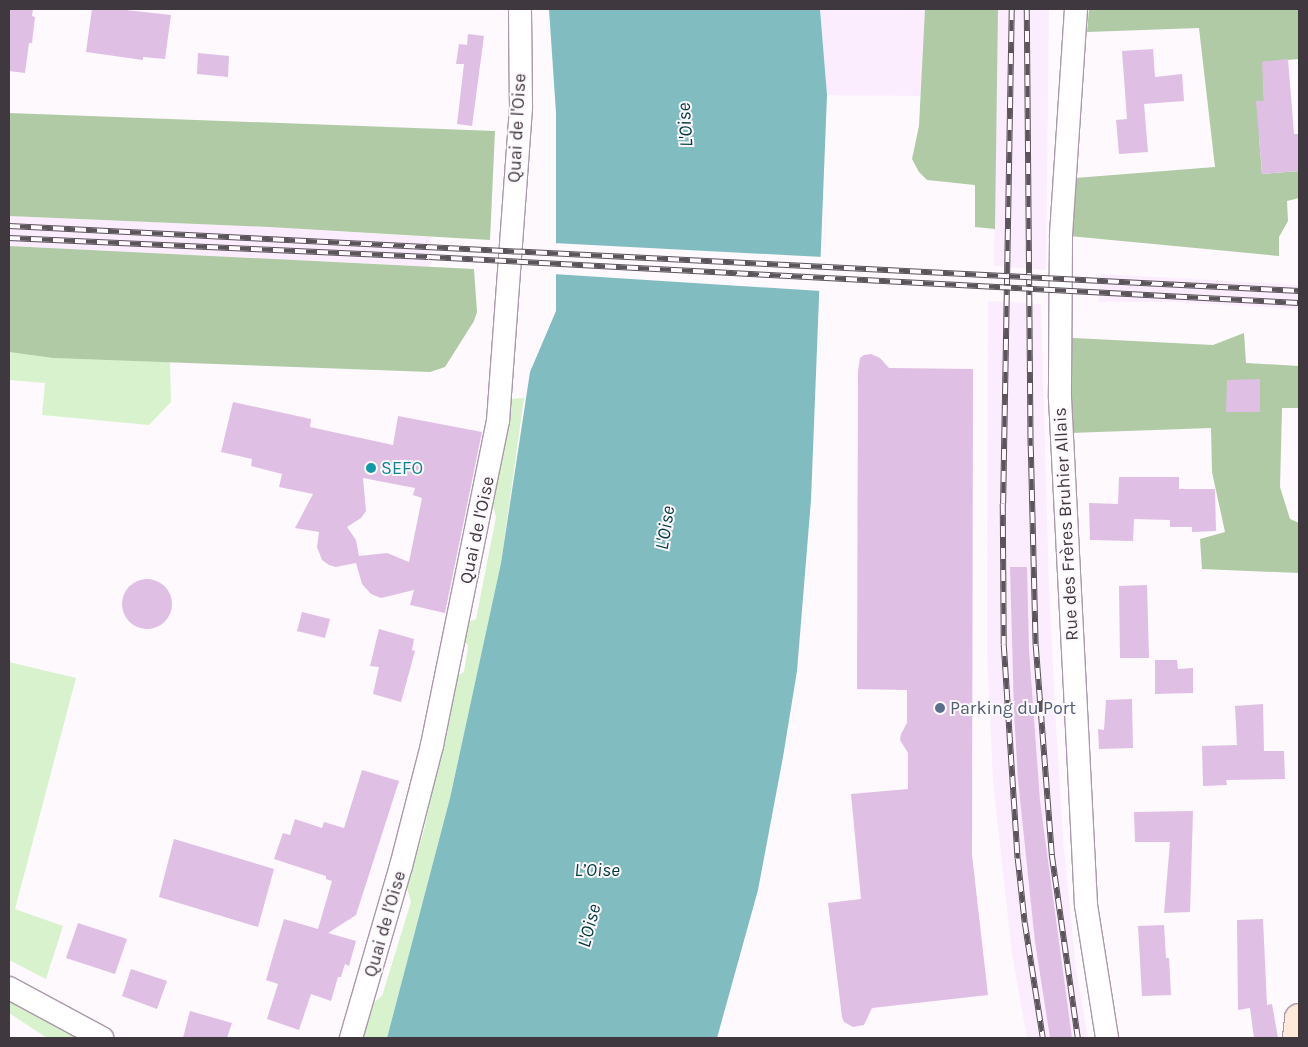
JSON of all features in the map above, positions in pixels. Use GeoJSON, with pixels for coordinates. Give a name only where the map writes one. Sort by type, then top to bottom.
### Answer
{"type":"FeatureCollection","features":[{"type":"Feature","properties":{"kind":"street","name":"Quai de l'Oise"},"geometry":{"type":"LineString","coordinates":[[351,1038],[401,866],[432,745],[498,421],[521,107],[520,9]]}},
{"type":"Feature","properties":{"kind":"street","name":"Rue des Frères Bruhier Allais"},"geometry":{"type":"LineString","coordinates":[[1076,9],[1061,237],[1060,398],[1086,906],[1107,1038]]}},
{"type":"Feature","properties":{"kind":"street"},"geometry":{"type":"LineString","coordinates":[[9,988],[102,1038]]}},
{"type":"Feature","properties":{"kind":"street"},"geometry":{"type":"LineString","coordinates":[[1297,1038],[1299,1018]]}},
{"type":"Feature","properties":{"kind":"shaded area"},"geometry":{"type":"Polygon","coordinates":[[[820,9],[925,9],[921,96],[827,95],[820,9]]]}},
{"type":"Feature","properties":{"kind":"shaded area"},"geometry":{"type":"Polygon","coordinates":[[[998,9],[1049,9],[1046,270],[994,266],[998,9]]]}},
{"type":"Feature","properties":{"kind":"shaded area"},"geometry":{"type":"Polygon","coordinates":[[[9,216],[269,227],[431,237],[429,267],[9,246],[9,216]]]}},
{"type":"Feature","properties":{"kind":"shaded area"},"geometry":{"type":"Polygon","coordinates":[[[1101,274],[1299,285],[1299,309],[1175,302],[1098,302],[1101,274]]]}},
{"type":"Feature","properties":{"kind":"shaded area"},"geometry":{"type":"Polygon","coordinates":[[[988,301],[1041,304],[1049,588],[1056,728],[1064,850],[1076,969],[1088,1038],[1027,1038],[1012,954],[993,781],[987,651],[988,301]]]}},
{"type":"Feature","properties":{"kind":"green space"},"geometry":{"type":"Polygon","coordinates":[[[925,9],[998,9],[995,229],[975,227],[975,185],[927,180],[919,172],[912,159],[919,126],[925,9]]]}},
{"type":"Feature","properties":{"kind":"green space"},"geometry":{"type":"Polygon","coordinates":[[[1089,9],[1299,9],[1299,59],[1263,62],[1264,102],[1259,137],[1262,174],[1299,171],[1299,198],[1287,201],[1288,221],[1279,237],[1279,256],[1069,236],[1075,178],[1215,167],[1199,28],[1087,32],[1089,9]]]}},
{"type":"Feature","properties":{"kind":"green space"},"geometry":{"type":"Polygon","coordinates":[[[9,113],[495,131],[490,240],[269,227],[9,216],[9,113]]]}},
{"type":"Feature","properties":{"kind":"green space"},"geometry":{"type":"Polygon","coordinates":[[[9,246],[474,269],[477,312],[474,321],[445,367],[430,372],[53,358],[9,352],[9,246]]]}},
{"type":"Feature","properties":{"kind":"green space"},"geometry":{"type":"Polygon","coordinates":[[[1244,333],[1246,363],[1299,366],[1299,408],[1282,408],[1280,487],[1290,519],[1299,523],[1299,573],[1202,569],[1200,539],[1225,532],[1212,472],[1211,428],[1070,433],[1054,337],[1213,345],[1244,333]]]}},
{"type":"Feature","properties":{"kind":"green space"},"geometry":{"type":"Polygon","coordinates":[[[9,352],[53,358],[170,362],[171,402],[149,425],[42,415],[45,383],[9,380],[9,352]]]}},
{"type":"Feature","properties":{"kind":"green space"},"geometry":{"type":"Polygon","coordinates":[[[524,398],[501,563],[450,798],[387,1038],[361,1038],[372,1004],[382,996],[411,902],[407,888],[424,830],[457,676],[464,672],[468,646],[464,641],[469,622],[476,619],[496,517],[492,502],[510,399],[524,398]]]}},
{"type":"Feature","properties":{"kind":"green space"},"geometry":{"type":"Polygon","coordinates":[[[9,662],[76,678],[15,909],[63,926],[46,979],[9,960],[9,662]]]}},
{"type":"Feature","properties":{"kind":"green space"},"geometry":{"type":"Polygon","coordinates":[[[9,1000],[81,1038],[47,1038],[9,1013],[9,1000]]]}},
{"type":"Feature","properties":{"kind":"water","name":"L’Oise"},"geometry":{"type":"Polygon","coordinates":[[[549,9],[820,9],[827,95],[811,500],[797,671],[758,890],[717,1038],[387,1038],[450,798],[501,563],[530,372],[556,311],[556,113],[549,9]]]}},
{"type":"Feature","properties":{"kind":"pier"},"geometry":{"type":"Polygon","coordinates":[[[553,243],[823,257],[821,291],[553,274],[553,243]]]}},
{"type":"Feature","properties":{"kind":"building"},"geometry":{"type":"Polygon","coordinates":[[[9,9],[33,9],[32,16],[35,17],[32,43],[29,43],[25,73],[9,71],[9,9]]]}},
{"type":"Feature","properties":{"kind":"building"},"geometry":{"type":"Polygon","coordinates":[[[92,9],[117,9],[171,15],[165,59],[143,57],[143,60],[86,52],[92,9]]]}},
{"type":"Feature","properties":{"kind":"building"},"geometry":{"type":"Polygon","coordinates":[[[468,34],[484,36],[472,126],[457,124],[464,64],[456,64],[459,44],[467,45],[468,34]]]}},
{"type":"Feature","properties":{"kind":"building"},"geometry":{"type":"Polygon","coordinates":[[[1153,49],[1155,77],[1182,74],[1184,101],[1144,104],[1148,152],[1119,154],[1116,120],[1127,119],[1122,51],[1153,49]]]}},
{"type":"Feature","properties":{"kind":"building"},"geometry":{"type":"Polygon","coordinates":[[[198,53],[229,56],[228,77],[197,74],[198,53]]]}},
{"type":"Feature","properties":{"kind":"building"},"geometry":{"type":"Polygon","coordinates":[[[1288,59],[1294,134],[1299,134],[1299,171],[1262,174],[1256,101],[1264,101],[1262,62],[1288,59]]]}},
{"type":"Feature","properties":{"kind":"building","name":"Parking du Port"},"geometry":{"type":"Polygon","coordinates":[[[871,354],[880,358],[889,368],[973,369],[972,855],[988,995],[872,1008],[864,1025],[853,1027],[844,1022],[842,1017],[828,903],[861,899],[851,794],[908,789],[908,753],[900,740],[907,723],[907,690],[857,689],[858,371],[860,358],[871,354]]]}},
{"type":"Feature","properties":{"kind":"building"},"geometry":{"type":"Polygon","coordinates":[[[1260,379],[1260,412],[1226,412],[1227,380],[1260,379]]]}},
{"type":"Feature","properties":{"kind":"building"},"geometry":{"type":"Polygon","coordinates":[[[233,402],[311,419],[310,427],[393,445],[398,416],[482,432],[445,613],[410,605],[414,590],[381,598],[371,594],[362,584],[356,563],[336,567],[322,560],[317,547],[319,532],[295,528],[313,494],[279,487],[282,474],[251,466],[252,459],[221,452],[233,402]],[[363,478],[366,511],[361,518],[347,527],[356,540],[359,556],[387,553],[409,562],[422,498],[413,495],[415,488],[363,478]]]}},
{"type":"Feature","properties":{"kind":"building"},"geometry":{"type":"Polygon","coordinates":[[[1119,477],[1179,477],[1179,489],[1215,489],[1216,531],[1192,532],[1192,527],[1170,527],[1170,520],[1134,519],[1133,541],[1090,540],[1089,503],[1118,504],[1119,477]]]}},
{"type":"Feature","properties":{"kind":"building"},"geometry":{"type":"Polygon","coordinates":[[[1010,567],[1027,567],[1029,650],[1040,801],[1072,1038],[1050,1038],[1035,942],[1018,780],[1010,567]]]}},
{"type":"Feature","properties":{"kind":"building"},"geometry":{"type":"Polygon","coordinates":[[[147,579],[165,586],[172,604],[165,622],[147,629],[129,622],[122,604],[129,586],[147,579]]]}},
{"type":"Feature","properties":{"kind":"building"},"geometry":{"type":"Polygon","coordinates":[[[1147,585],[1149,658],[1120,658],[1119,586],[1147,585]]]}},
{"type":"Feature","properties":{"kind":"building"},"geometry":{"type":"Polygon","coordinates":[[[302,612],[330,619],[325,638],[297,631],[302,612]]]}},
{"type":"Feature","properties":{"kind":"building"},"geometry":{"type":"Polygon","coordinates":[[[379,629],[414,639],[412,650],[415,651],[401,702],[373,694],[379,667],[370,666],[379,629]]]}},
{"type":"Feature","properties":{"kind":"building"},"geometry":{"type":"Polygon","coordinates":[[[1155,660],[1177,660],[1178,669],[1193,668],[1193,693],[1155,694],[1155,660]]]}},
{"type":"Feature","properties":{"kind":"building"},"geometry":{"type":"Polygon","coordinates":[[[1132,699],[1133,748],[1099,749],[1098,729],[1104,730],[1106,700],[1132,699]]]}},
{"type":"Feature","properties":{"kind":"building"},"geometry":{"type":"Polygon","coordinates":[[[1263,704],[1264,751],[1284,751],[1285,779],[1226,780],[1227,785],[1203,786],[1202,746],[1237,745],[1235,706],[1263,704]]]}},
{"type":"Feature","properties":{"kind":"building"},"geometry":{"type":"Polygon","coordinates":[[[362,770],[399,781],[356,915],[328,933],[356,941],[349,966],[345,964],[341,977],[338,977],[331,1001],[311,994],[299,1030],[267,1019],[278,984],[266,980],[284,919],[318,929],[332,881],[326,879],[326,876],[274,859],[283,833],[290,835],[295,819],[322,828],[324,822],[344,828],[362,770]]]}},
{"type":"Feature","properties":{"kind":"building"},"geometry":{"type":"Polygon","coordinates":[[[1193,811],[1190,912],[1164,913],[1170,842],[1135,842],[1134,812],[1193,811]]]}},
{"type":"Feature","properties":{"kind":"building"},"geometry":{"type":"Polygon","coordinates":[[[174,839],[274,869],[258,927],[159,897],[174,839]]]}},
{"type":"Feature","properties":{"kind":"building"},"geometry":{"type":"Polygon","coordinates":[[[1263,919],[1267,1005],[1272,1004],[1278,1038],[1254,1038],[1250,1008],[1238,1010],[1237,920],[1263,919]]]}},
{"type":"Feature","properties":{"kind":"building"},"geometry":{"type":"Polygon","coordinates":[[[78,923],[127,939],[115,974],[66,958],[78,923]]]}},
{"type":"Feature","properties":{"kind":"building"},"geometry":{"type":"Polygon","coordinates":[[[1164,925],[1166,958],[1169,958],[1171,995],[1142,996],[1138,926],[1164,925]]]}},
{"type":"Feature","properties":{"kind":"building"},"geometry":{"type":"Polygon","coordinates":[[[131,969],[167,981],[157,1009],[122,996],[131,969]]]}},
{"type":"Feature","properties":{"kind":"building"},"geometry":{"type":"Polygon","coordinates":[[[190,1011],[232,1023],[227,1038],[183,1038],[190,1011]]]}},
{"type":"Feature","properties":{"kind":"railway"},"geometry":{"type":"LineString","coordinates":[[1012,9],[1003,504],[1004,645],[1018,859],[1025,923],[1043,1038]]}},
{"type":"Feature","properties":{"kind":"railway"},"geometry":{"type":"LineString","coordinates":[[1027,9],[1031,446],[1036,646],[1052,855],[1078,1038]]}},
{"type":"Feature","properties":{"kind":"railway"},"geometry":{"type":"LineString","coordinates":[[9,226],[1299,291]]}},
{"type":"Feature","properties":{"kind":"railway"},"geometry":{"type":"LineString","coordinates":[[9,238],[429,257],[1299,303]]}},
{"type":"Feature","properties":{"kind":"place","name":"SEFO"},"geometry":{"type":"Point","coordinates":[371,468]}},
{"type":"Feature","properties":{"kind":"place","name":"Parking du Port"},"geometry":{"type":"Point","coordinates":[940,708]}},
{"type":"Feature","properties":{"kind":"water label","name":"L'Oise"},"geometry":{"type":"Point","coordinates":[686,125]}},
{"type":"Feature","properties":{"kind":"water label","name":"L'Oise"},"geometry":{"type":"Point","coordinates":[666,528]}},
{"type":"Feature","properties":{"kind":"water label","name":"L'Oise"},"geometry":{"type":"Point","coordinates":[590,926]}}]}
